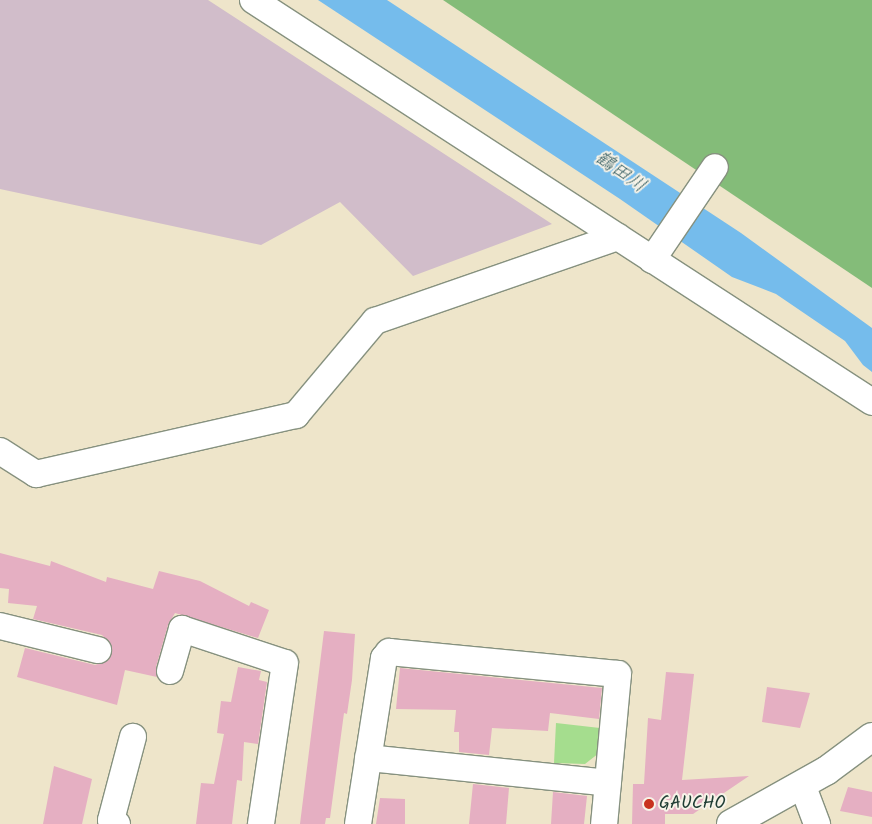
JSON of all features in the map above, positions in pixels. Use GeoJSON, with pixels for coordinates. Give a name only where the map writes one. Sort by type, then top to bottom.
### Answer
{"type":"FeatureCollection","features":[{"type":"Feature","properties":{"kind":"street"},"geometry":{"type":"LineString","coordinates":[[253,0],[618,237],[658,252],[872,402]]}},
{"type":"Feature","properties":{"kind":"street"},"geometry":{"type":"LineString","coordinates":[[658,252],[710,174]]}},
{"type":"Feature","properties":{"kind":"street"},"geometry":{"type":"LineString","coordinates":[[0,451],[36,474],[296,415],[375,321],[618,237]]}},
{"type":"Feature","properties":{"kind":"street"},"geometry":{"type":"LineString","coordinates":[[0,626],[98,650]]}},
{"type":"Feature","properties":{"kind":"street"},"geometry":{"type":"LineString","coordinates":[[170,671],[182,629],[285,663],[261,824]]}},
{"type":"Feature","properties":{"kind":"street"},"geometry":{"type":"LineString","coordinates":[[358,824],[384,658],[390,652],[618,674],[604,824]]}},
{"type":"Feature","properties":{"kind":"street"},"geometry":{"type":"LineString","coordinates":[[118,824],[111,820],[133,737]]}},
{"type":"Feature","properties":{"kind":"street"},"geometry":{"type":"LineString","coordinates":[[732,824],[802,784],[872,737]]}},
{"type":"Feature","properties":{"kind":"street"},"geometry":{"type":"LineString","coordinates":[[368,758],[608,783]]}},
{"type":"Feature","properties":{"kind":"street"},"geometry":{"type":"LineString","coordinates":[[802,784],[817,824]]}},
{"type":"Feature","properties":{"kind":"shaded area"},"geometry":{"type":"Polygon","coordinates":[[[0,0],[208,0],[552,224],[413,276],[340,202],[261,245],[0,189],[0,0]]]}},
{"type":"Feature","properties":{"kind":"green space"},"geometry":{"type":"Polygon","coordinates":[[[443,0],[872,0],[872,288],[443,0]]]}},
{"type":"Feature","properties":{"kind":"green space"},"geometry":{"type":"Polygon","coordinates":[[[556,723],[600,728],[599,753],[585,764],[554,763],[556,723]]]}},
{"type":"Feature","properties":{"kind":"water","name":"鶴田川"},"geometry":{"type":"Polygon","coordinates":[[[318,0],[387,0],[741,233],[872,328],[872,372],[863,365],[845,341],[776,294],[732,277],[620,199],[318,0]]]}},
{"type":"Feature","properties":{"kind":"building"},"geometry":{"type":"Polygon","coordinates":[[[0,553],[50,566],[51,561],[106,582],[107,577],[153,589],[159,571],[200,581],[249,606],[251,602],[269,610],[258,638],[175,613],[168,625],[156,667],[157,677],[125,670],[117,705],[17,677],[25,648],[95,665],[109,660],[112,646],[102,635],[33,619],[37,606],[8,603],[9,589],[0,588],[0,553]]]}},
{"type":"Feature","properties":{"kind":"building"},"geometry":{"type":"Polygon","coordinates":[[[324,631],[355,634],[352,680],[347,714],[344,713],[330,818],[326,818],[325,824],[300,824],[324,631]]]}},
{"type":"Feature","properties":{"kind":"building"},"geometry":{"type":"Polygon","coordinates":[[[238,667],[261,671],[259,680],[267,682],[258,744],[244,742],[242,781],[237,780],[232,824],[196,824],[201,783],[214,784],[224,734],[217,733],[221,701],[231,702],[238,667]]]}},
{"type":"Feature","properties":{"kind":"building"},"geometry":{"type":"Polygon","coordinates":[[[400,668],[602,688],[599,719],[550,713],[548,731],[492,728],[489,755],[459,752],[459,732],[454,732],[456,710],[396,709],[400,668]]]}},
{"type":"Feature","properties":{"kind":"building"},"geometry":{"type":"Polygon","coordinates":[[[666,672],[694,674],[682,780],[749,776],[693,814],[665,814],[665,824],[632,824],[633,784],[644,784],[648,718],[661,720],[666,672]]]}},
{"type":"Feature","properties":{"kind":"building"},"geometry":{"type":"Polygon","coordinates":[[[767,687],[810,693],[800,728],[762,722],[767,687]]]}},
{"type":"Feature","properties":{"kind":"building"},"geometry":{"type":"Polygon","coordinates":[[[54,766],[92,779],[82,824],[43,824],[54,766]]]}},
{"type":"Feature","properties":{"kind":"building"},"geometry":{"type":"Polygon","coordinates":[[[473,784],[509,788],[506,824],[469,824],[473,784]]]}},
{"type":"Feature","properties":{"kind":"building"},"geometry":{"type":"Polygon","coordinates":[[[848,787],[872,792],[872,817],[840,811],[848,787]]]}},
{"type":"Feature","properties":{"kind":"building"},"geometry":{"type":"Polygon","coordinates":[[[553,792],[587,796],[584,824],[551,824],[553,792]]]}},
{"type":"Feature","properties":{"kind":"building"},"geometry":{"type":"Polygon","coordinates":[[[380,798],[405,799],[405,824],[376,824],[380,798]]]}},
{"type":"Feature","properties":{"kind":"place","name":"GAUCHO"},"geometry":{"type":"Point","coordinates":[649,804]}}]}
